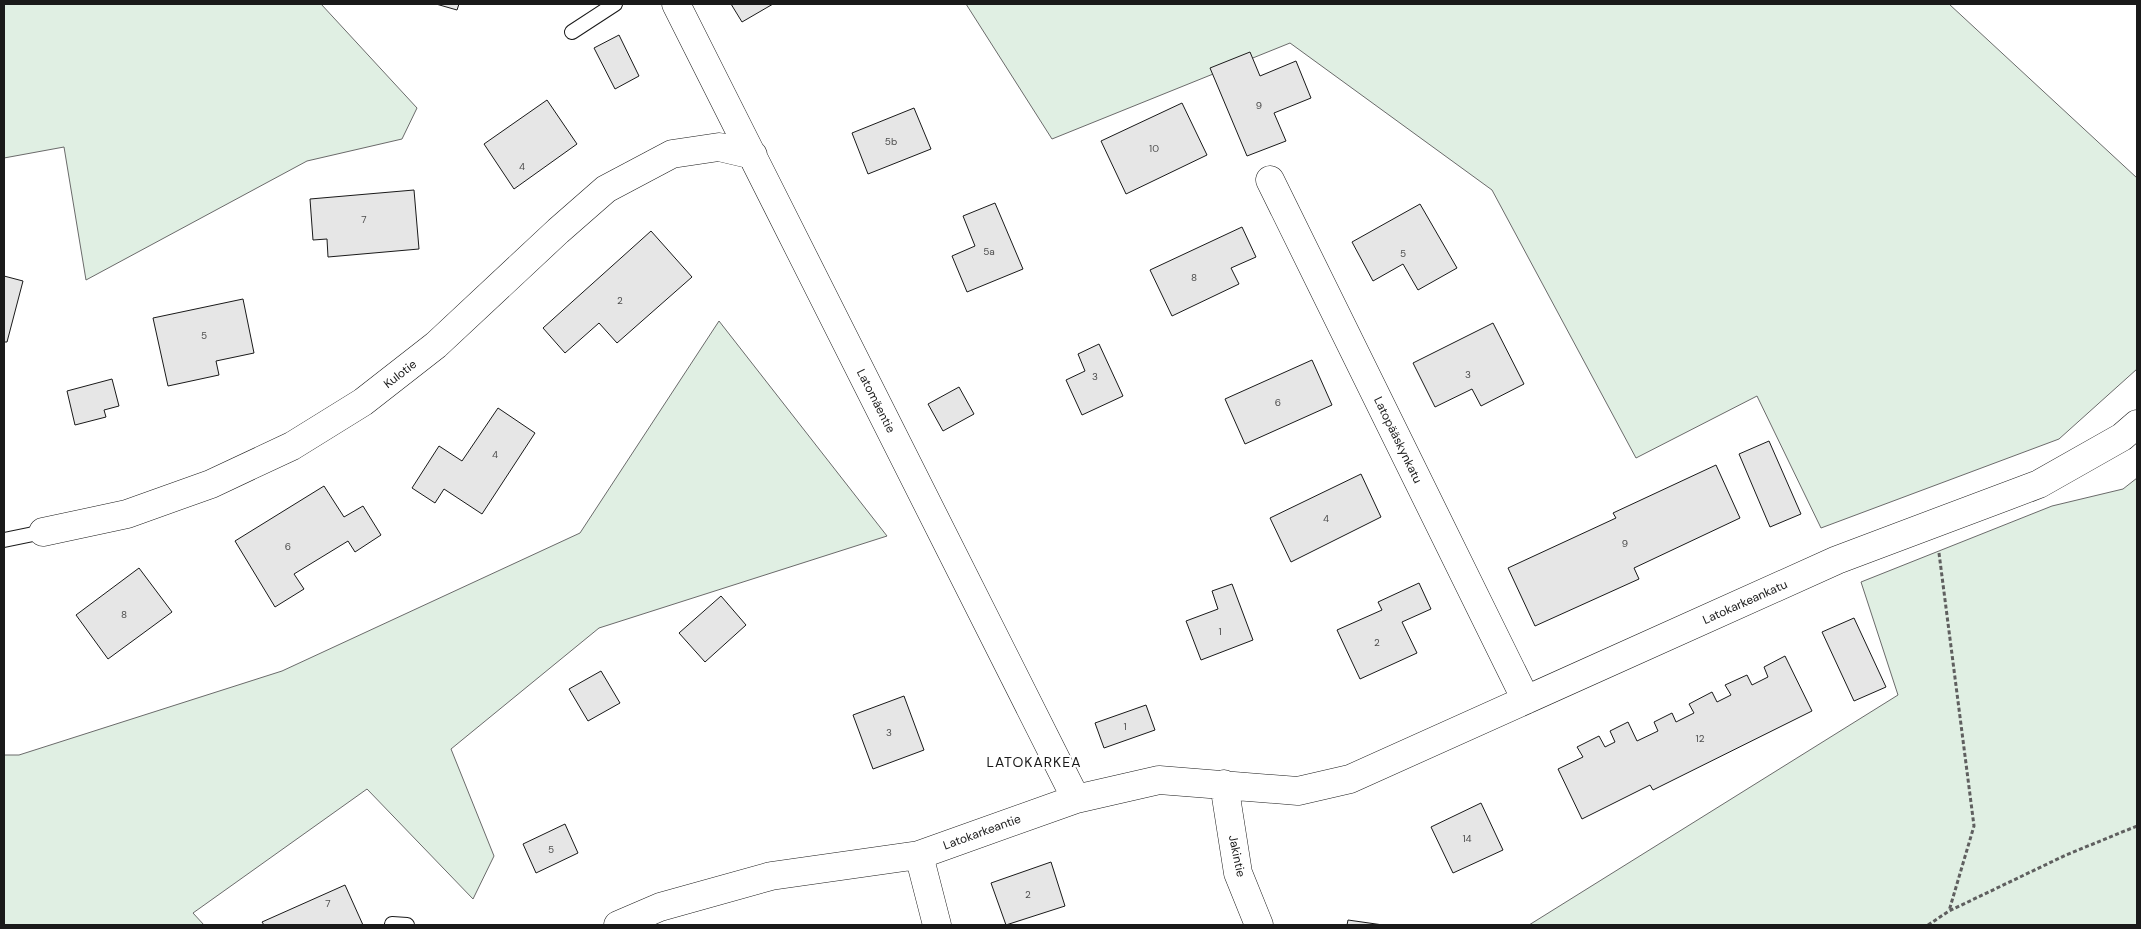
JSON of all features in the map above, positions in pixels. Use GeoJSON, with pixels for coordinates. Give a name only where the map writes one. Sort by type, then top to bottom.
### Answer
{"type":"FeatureCollection","features":[{"type":"Feature","properties":{"kind":"street","name":"Latomäentie"},"geometry":{"type":"LineString","coordinates":[[676,4],[1076,799]]}},
{"type":"Feature","properties":{"kind":"street","name":"Kulotie"},"geometry":{"type":"LineString","coordinates":[[43,532],[127,514],[211,484],[292,446],[363,402],[436,345],[558,231],[606,189],[672,154],[719,148],[753,155]]}},
{"type":"Feature","properties":{"kind":"street","name":"Latopääskynkatu"},"geometry":{"type":"LineString","coordinates":[[1270,180],[1526,700]]}},
{"type":"Feature","properties":{"kind":"street","name":"Latokarkeankatu"},"geometry":{"type":"LineString","coordinates":[[1350,780],[1838,560],[2039,484],[2122,437],[2137,424]]}},
{"type":"Feature","properties":{"kind":"street","name":"Latokarkeantie"},"geometry":{"type":"LineString","coordinates":[[618,925],[660,907],[771,876],[919,855],[1076,799],[1159,780],[1298,791],[1350,780]]}},
{"type":"Feature","properties":{"kind":"street","name":"Jakintie"},"geometry":{"type":"LineString","coordinates":[[1224,784],[1238,873],[1259,925]]}},
{"type":"Feature","properties":{"kind":"street"},"geometry":{"type":"LineString","coordinates":[[919,855],[937,925]]}},
{"type":"Feature","properties":{"kind":"lane"},"geometry":{"type":"LineString","coordinates":[[572,32],[615,4]]}},
{"type":"Feature","properties":{"kind":"lane","name":"Kulotie"},"geometry":{"type":"LineString","coordinates":[[4,540],[43,532]]}},
{"type":"Feature","properties":{"kind":"lane"},"geometry":{"type":"LineString","coordinates":[[392,924],[407,925]]}},
{"type":"Feature","properties":{"kind":"path"},"geometry":{"type":"LineString","coordinates":[[1936,522],[1974,826],[1949,911]]}},
{"type":"Feature","properties":{"kind":"path"},"geometry":{"type":"LineString","coordinates":[[1928,925],[1949,911],[2066,855],[2137,826]]}},
{"type":"Feature","properties":{"kind":"green space"},"geometry":{"type":"Polygon","coordinates":[[[4,4],[321,4],[417,108],[402,139],[307,161],[86,280],[64,147],[4,158],[4,4]]]}},
{"type":"Feature","properties":{"kind":"green space"},"geometry":{"type":"Polygon","coordinates":[[[966,4],[1949,4],[2137,178],[2137,369],[2059,439],[1821,528],[1757,396],[1636,458],[1492,190],[1290,43],[1052,139],[966,4]]]}},
{"type":"Feature","properties":{"kind":"green space"},"geometry":{"type":"Polygon","coordinates":[[[719,321],[887,536],[599,628],[451,749],[494,856],[473,899],[367,789],[193,913],[204,925],[4,925],[4,755],[19,755],[282,671],[580,533],[719,321]]]}},
{"type":"Feature","properties":{"kind":"green space"},"geometry":{"type":"Polygon","coordinates":[[[2137,478],[2137,925],[1529,925],[1898,695],[1861,582],[2052,506],[2123,489],[2137,478]]]}},
{"type":"Feature","properties":{"kind":"building"},"geometry":{"type":"Polygon","coordinates":[[[436,4],[459,4],[457,10],[436,4]]]}},
{"type":"Feature","properties":{"kind":"building"},"geometry":{"type":"Polygon","coordinates":[[[731,4],[773,4],[742,22],[731,4]]]}},
{"type":"Feature","properties":{"kind":"building"},"geometry":{"type":"Polygon","coordinates":[[[619,35],[639,76],[615,89],[594,48],[619,35]]]}},
{"type":"Feature","properties":{"kind":"building"},"geometry":{"type":"Polygon","coordinates":[[[1250,52],[1260,76],[1296,61],[1311,98],[1274,113],[1286,141],[1247,156],[1210,68],[1250,52]]]}},
{"type":"Feature","properties":{"kind":"building"},"geometry":{"type":"Polygon","coordinates":[[[547,100],[577,144],[514,189],[484,144],[547,100]]]}},
{"type":"Feature","properties":{"kind":"building"},"geometry":{"type":"Polygon","coordinates":[[[1182,103],[1207,155],[1126,194],[1101,141],[1182,103]]]}},
{"type":"Feature","properties":{"kind":"building"},"geometry":{"type":"Polygon","coordinates":[[[914,108],[931,149],[868,174],[852,133],[914,108]]]}},
{"type":"Feature","properties":{"kind":"building"},"geometry":{"type":"Polygon","coordinates":[[[414,190],[419,249],[328,257],[327,239],[313,240],[310,199],[414,190]]]}},
{"type":"Feature","properties":{"kind":"building"},"geometry":{"type":"Polygon","coordinates":[[[995,203],[1023,269],[967,292],[952,256],[975,246],[963,216],[995,203]]]}},
{"type":"Feature","properties":{"kind":"building"},"geometry":{"type":"Polygon","coordinates":[[[1420,204],[1457,268],[1418,290],[1403,264],[1373,281],[1352,242],[1420,204]]]}},
{"type":"Feature","properties":{"kind":"building"},"geometry":{"type":"Polygon","coordinates":[[[1242,227],[1256,257],[1231,268],[1239,284],[1172,316],[1150,270],[1242,227]]]}},
{"type":"Feature","properties":{"kind":"building"},"geometry":{"type":"Polygon","coordinates":[[[651,231],[692,277],[617,343],[599,323],[565,353],[543,328],[651,231]]]}},
{"type":"Feature","properties":{"kind":"building"},"geometry":{"type":"Polygon","coordinates":[[[4,276],[23,281],[7,342],[4,342],[4,276]]]}},
{"type":"Feature","properties":{"kind":"building"},"geometry":{"type":"Polygon","coordinates":[[[243,299],[254,353],[216,361],[219,375],[168,386],[153,318],[243,299]]]}},
{"type":"Feature","properties":{"kind":"building"},"geometry":{"type":"Polygon","coordinates":[[[1493,323],[1524,384],[1481,406],[1472,389],[1435,407],[1413,363],[1493,323]]]}},
{"type":"Feature","properties":{"kind":"building"},"geometry":{"type":"Polygon","coordinates":[[[1099,344],[1123,396],[1082,415],[1066,380],[1085,371],[1078,354],[1099,344]]]}},
{"type":"Feature","properties":{"kind":"building"},"geometry":{"type":"Polygon","coordinates":[[[1312,360],[1332,405],[1245,444],[1225,399],[1312,360]]]}},
{"type":"Feature","properties":{"kind":"building"},"geometry":{"type":"Polygon","coordinates":[[[112,379],[119,406],[104,410],[106,417],[75,425],[67,391],[112,379]]]}},
{"type":"Feature","properties":{"kind":"building"},"geometry":{"type":"Polygon","coordinates":[[[959,387],[974,414],[943,431],[928,404],[959,387]]]}},
{"type":"Feature","properties":{"kind":"building"},"geometry":{"type":"Polygon","coordinates":[[[498,408],[535,433],[482,514],[444,489],[435,503],[412,488],[439,446],[462,461],[498,408]]]}},
{"type":"Feature","properties":{"kind":"building"},"geometry":{"type":"Polygon","coordinates":[[[1769,441],[1801,514],[1770,527],[1739,454],[1769,441]]]}},
{"type":"Feature","properties":{"kind":"building"},"geometry":{"type":"Polygon","coordinates":[[[1716,465],[1740,518],[1634,568],[1639,579],[1535,626],[1508,568],[1616,518],[1613,513],[1716,465]]]}},
{"type":"Feature","properties":{"kind":"building"},"geometry":{"type":"Polygon","coordinates":[[[1361,474],[1381,517],[1291,562],[1270,518],[1361,474]]]}},
{"type":"Feature","properties":{"kind":"building"},"geometry":{"type":"Polygon","coordinates":[[[324,486],[344,517],[363,506],[381,535],[355,552],[348,541],[294,574],[304,589],[275,607],[235,541],[324,486]]]}},
{"type":"Feature","properties":{"kind":"building"},"geometry":{"type":"Polygon","coordinates":[[[139,568],[172,612],[108,659],[76,615],[139,568]]]}},
{"type":"Feature","properties":{"kind":"building"},"geometry":{"type":"Polygon","coordinates":[[[1419,583],[1431,609],[1402,622],[1417,653],[1360,679],[1337,630],[1382,610],[1378,602],[1419,583]]]}},
{"type":"Feature","properties":{"kind":"building"},"geometry":{"type":"Polygon","coordinates":[[[1232,584],[1253,640],[1201,660],[1186,621],[1218,609],[1212,591],[1232,584]]]}},
{"type":"Feature","properties":{"kind":"building"},"geometry":{"type":"Polygon","coordinates":[[[721,596],[746,625],[705,662],[679,633],[721,596]]]}},
{"type":"Feature","properties":{"kind":"building"},"geometry":{"type":"Polygon","coordinates":[[[1854,618],[1886,687],[1854,701],[1822,632],[1854,618]]]}},
{"type":"Feature","properties":{"kind":"building"},"geometry":{"type":"Polygon","coordinates":[[[1785,656],[1812,711],[1653,790],[1650,785],[1582,819],[1558,769],[1583,757],[1577,747],[1599,736],[1605,747],[1615,742],[1610,731],[1628,722],[1637,741],[1658,731],[1654,722],[1672,713],[1676,722],[1694,713],[1689,704],[1712,692],[1717,702],[1731,695],[1725,685],[1747,675],[1752,685],[1768,677],[1764,667],[1785,656]]]}},
{"type":"Feature","properties":{"kind":"building"},"geometry":{"type":"Polygon","coordinates":[[[601,671],[620,703],[588,721],[569,689],[601,671]]]}},
{"type":"Feature","properties":{"kind":"building"},"geometry":{"type":"Polygon","coordinates":[[[904,696],[924,750],[873,769],[853,715],[904,696]]]}},
{"type":"Feature","properties":{"kind":"building"},"geometry":{"type":"Polygon","coordinates":[[[1146,705],[1155,730],[1104,748],[1095,723],[1146,705]]]}},
{"type":"Feature","properties":{"kind":"building"},"geometry":{"type":"Polygon","coordinates":[[[1481,803],[1503,850],[1453,873],[1431,827],[1481,803]]]}},
{"type":"Feature","properties":{"kind":"building"},"geometry":{"type":"Polygon","coordinates":[[[565,824],[578,853],[536,873],[523,844],[565,824]]]}},
{"type":"Feature","properties":{"kind":"building"},"geometry":{"type":"Polygon","coordinates":[[[1051,862],[1065,906],[1006,925],[991,883],[1051,862]]]}},
{"type":"Feature","properties":{"kind":"building"},"geometry":{"type":"Polygon","coordinates":[[[345,885],[363,925],[264,925],[262,922],[345,885]]]}},
{"type":"Feature","properties":{"kind":"building"},"geometry":{"type":"Polygon","coordinates":[[[1348,920],[1383,925],[1347,925],[1348,920]]]}},
{"type":"Feature","properties":{"kind":"district","name":"LATOKARKEA"},"geometry":{"type":"Point","coordinates":[1034,762]}}]}
